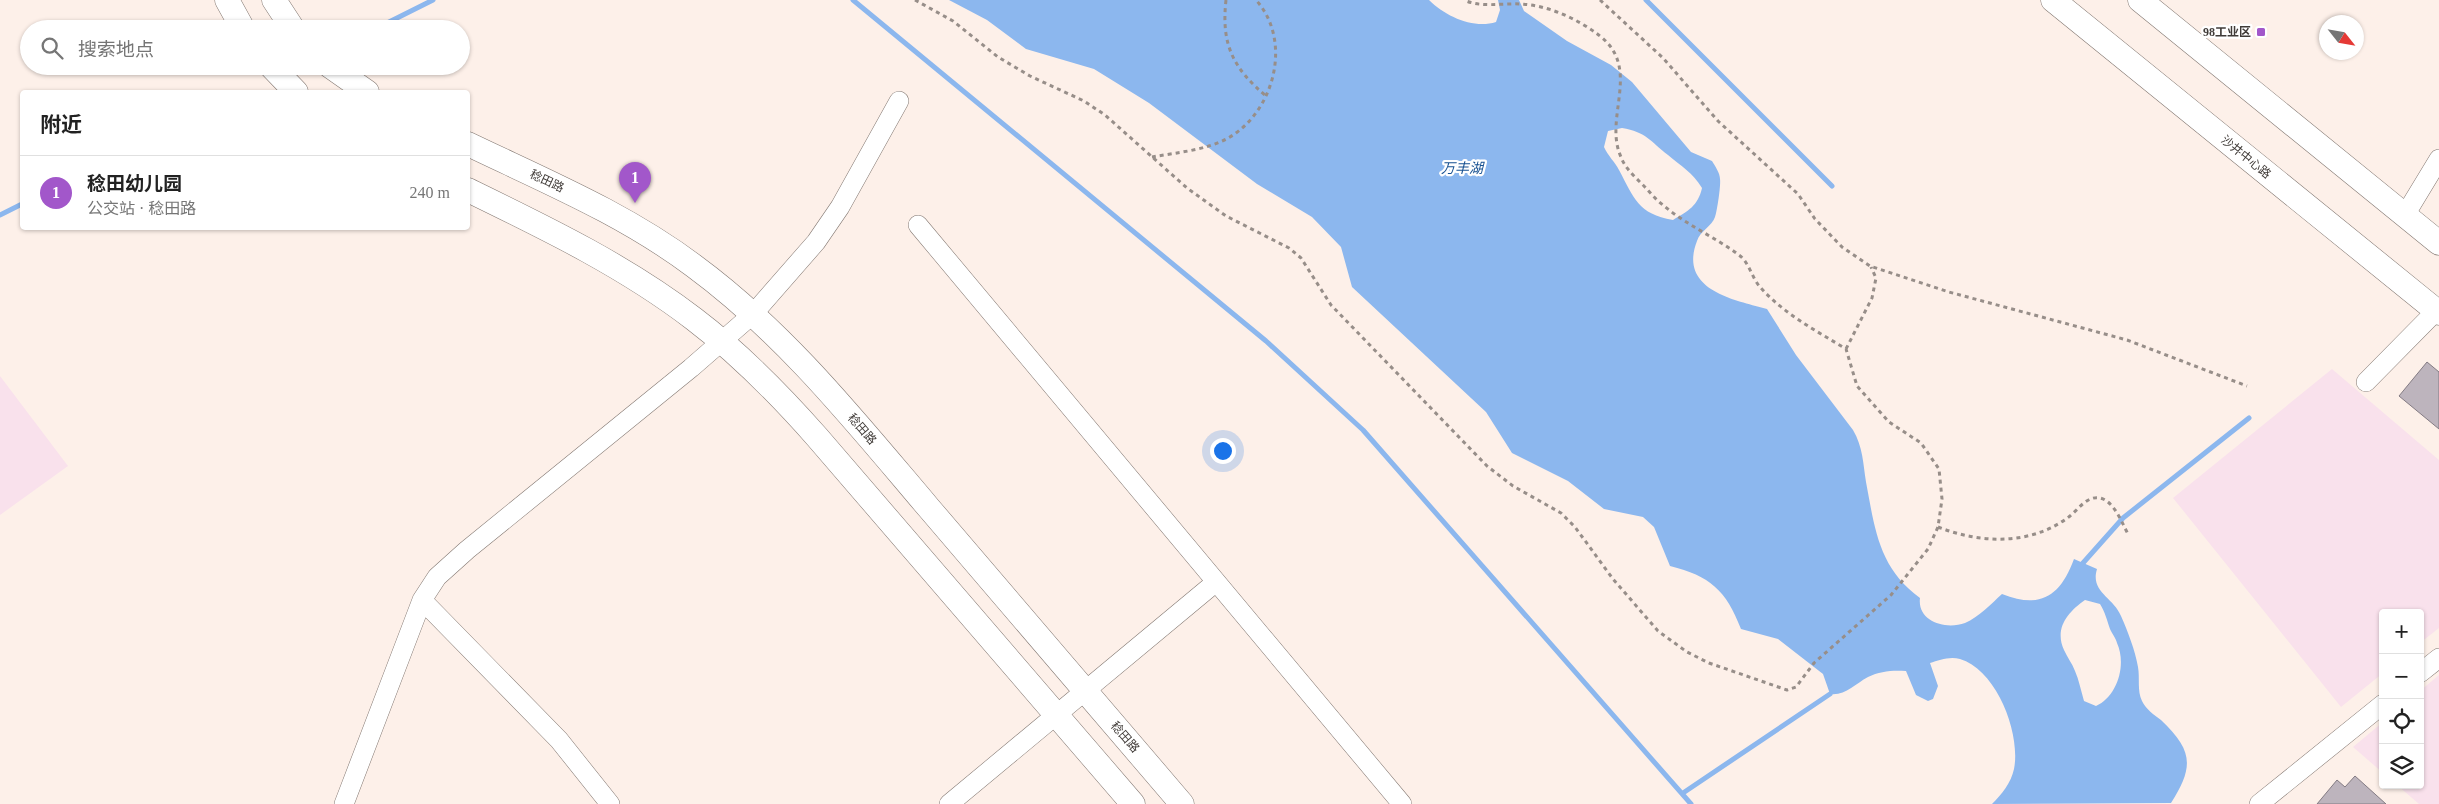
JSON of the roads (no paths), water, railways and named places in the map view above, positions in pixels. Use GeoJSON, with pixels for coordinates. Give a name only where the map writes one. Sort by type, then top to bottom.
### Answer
{"type":"FeatureCollection","features":[{"type":"Feature","properties":{"kind":"street"},"geometry":{"type":"LineString","coordinates":[[227,0],[238,20]]}},
{"type":"Feature","properties":{"kind":"street"},"geometry":{"type":"LineString","coordinates":[[274,0],[286,20]]}},
{"type":"Feature","properties":{"kind":"street","name":"沙井中心路"},"geometry":{"type":"LineString","coordinates":[[2053,0],[2438,312]]}},
{"type":"Feature","properties":{"kind":"street"},"geometry":{"type":"LineString","coordinates":[[2140,0],[2439,243]]}},
{"type":"Feature","properties":{"kind":"street"},"geometry":{"type":"LineString","coordinates":[[280,75],[294,90]]}},
{"type":"Feature","properties":{"kind":"street"},"geometry":{"type":"LineString","coordinates":[[343,75],[364,90]]}},
{"type":"Feature","properties":{"kind":"street"},"geometry":{"type":"LineString","coordinates":[[344,804],[422,600],[437,577],[467,550],[723,342],[753,314],[821,235],[840,207],[899,101]]}},
{"type":"Feature","properties":{"kind":"street","name":"稔田路"},"geometry":{"type":"LineString","coordinates":[[470,145],[567,191],[640,229],[695,266],[753,314],[799,358],[836,399],[1182,804]]}},
{"type":"Feature","properties":{"kind":"street"},"geometry":{"type":"LineString","coordinates":[[2405,215],[2439,160]]}},
{"type":"Feature","properties":{"kind":"street"},"geometry":{"type":"LineString","coordinates":[[470,191],[555,233],[618,268],[677,306],[723,342],[776,391],[811,429],[1133,804]]}},
{"type":"Feature","properties":{"kind":"street"},"geometry":{"type":"LineString","coordinates":[[918,225],[1402,804]]}},
{"type":"Feature","properties":{"kind":"street"},"geometry":{"type":"LineString","coordinates":[[2366,382],[2438,312]]}},
{"type":"Feature","properties":{"kind":"street"},"geometry":{"type":"LineString","coordinates":[[949,804],[1216,582]]}},
{"type":"Feature","properties":{"kind":"street"},"geometry":{"type":"LineString","coordinates":[[422,600],[559,740],[610,804]]}},
{"type":"Feature","properties":{"kind":"street"},"geometry":{"type":"LineString","coordinates":[[2424,670],[2439,658]]}},
{"type":"Feature","properties":{"kind":"street"},"geometry":{"type":"LineString","coordinates":[[2259,804],[2379,707]]}},
{"type":"Feature","properties":{"kind":"water","name":"万丰湖"},"geometry":{"type":"Polygon","coordinates":[[[949,0],[1429,0],[1444,12],[1461,20],[1470,23],[1488,24],[1496,22],[1500,10],[1498,0],[1519,0],[1524,11],[1567,41],[1611,65],[1632,82],[1691,152],[1712,161],[1720,177],[1718,204],[1713,220],[1697,241],[1693,258],[1695,271],[1702,282],[1713,290],[1739,301],[1767,309],[1796,355],[1853,430],[1861,449],[1872,516],[1881,547],[1887,561],[1896,574],[1920,598],[1920,606],[1928,618],[1942,624],[1957,625],[1965,623],[1985,610],[2002,594],[2027,600],[2038,600],[2055,591],[2062,583],[2074,559],[2097,569],[2096,577],[2099,589],[2117,609],[2131,641],[2138,667],[2142,701],[2179,740],[2187,758],[2184,778],[2171,803],[1992,804],[2006,788],[2013,774],[2014,739],[2010,722],[1995,689],[1973,665],[1960,659],[1952,658],[1930,663],[1938,686],[1933,699],[1928,701],[1916,695],[1906,671],[1877,673],[1845,691],[1830,694],[1823,674],[1778,639],[1741,629],[1729,604],[1715,587],[1696,575],[1670,566],[1654,527],[1643,517],[1604,509],[1568,481],[1512,453],[1486,412],[1352,287],[1341,247],[1312,217],[1257,184],[1149,103],[1094,69],[1026,49],[987,20],[949,0]],[[1622,128],[1608,131],[1604,147],[1633,197],[1644,209],[1661,217],[1673,220],[1688,211],[1695,204],[1702,188],[1695,178],[1647,138],[1637,132],[1622,128]],[[2085,600],[2064,621],[2061,642],[2076,674],[2084,701],[2096,706],[2103,702],[2115,688],[2121,661],[2116,641],[2100,604],[2085,600]]]}},
{"type":"Feature","properties":{"kind":"waterway"},"geometry":{"type":"LineString","coordinates":[[393,20],[433,0]]}},
{"type":"Feature","properties":{"kind":"waterway"},"geometry":{"type":"LineString","coordinates":[[853,0],[1266,341],[1363,430],[1691,804]]}},
{"type":"Feature","properties":{"kind":"waterway"},"geometry":{"type":"LineString","coordinates":[[1646,0],[1832,186]]}},
{"type":"Feature","properties":{"kind":"waterway"},"geometry":{"type":"LineString","coordinates":[[0,215],[20,205]]}},
{"type":"Feature","properties":{"kind":"waterway"},"geometry":{"type":"LineString","coordinates":[[2083,563],[2123,518],[2249,418]]}},
{"type":"Feature","properties":{"kind":"waterway"},"geometry":{"type":"LineString","coordinates":[[1683,793],[1830,694]]}},
{"type":"Feature","properties":{"kind":"place","name":"98工业区"},"geometry":{"type":"Point","coordinates":[2261,32]}},
{"type":"Feature","properties":{"kind":"place","name":"稔田幼儿园"},"geometry":{"type":"Point","coordinates":[635,203]}}]}
